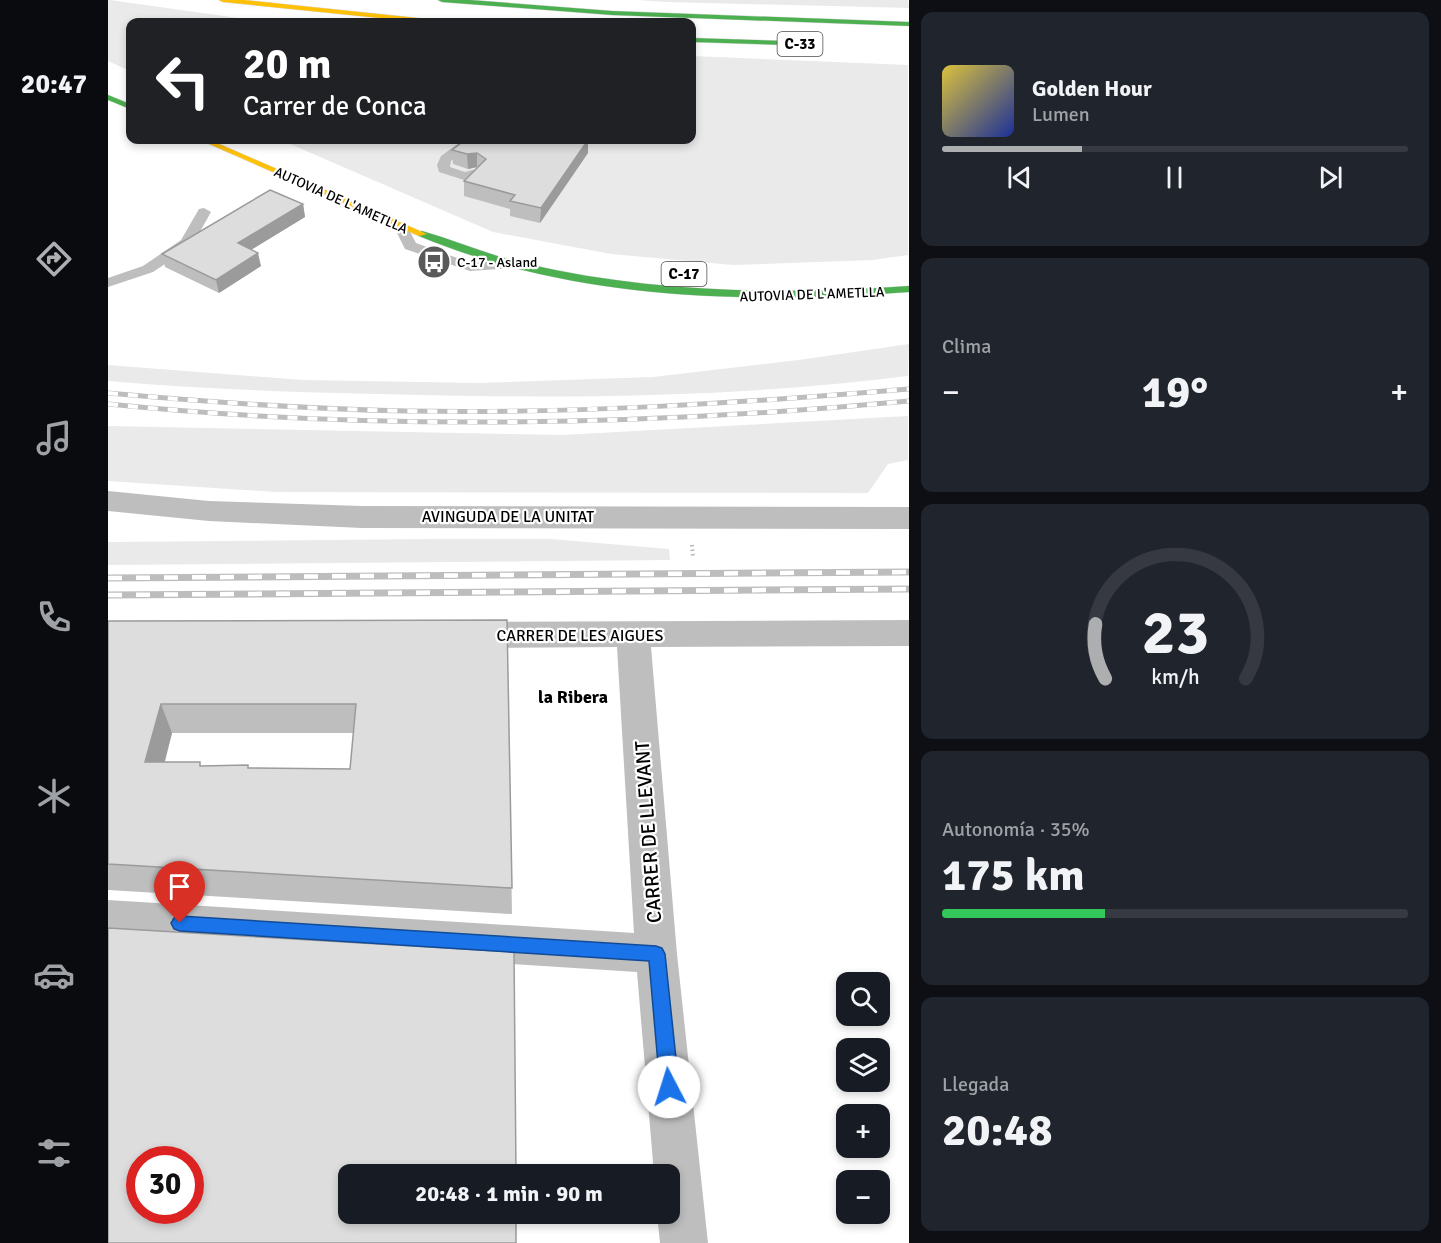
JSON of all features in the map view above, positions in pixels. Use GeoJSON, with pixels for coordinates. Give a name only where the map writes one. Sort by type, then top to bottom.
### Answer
{"type":"FeatureCollection","features":[{"type":"Feature","properties":{"kind":"highway"},"geometry":{"type":"LineString","coordinates":[[223,0],[397,18]]}},
{"type":"Feature","properties":{"kind":"highway","name":"C-33"},"geometry":{"type":"LineString","coordinates":[[442,0],[623,14],[909,24]]}},
{"type":"Feature","properties":{"kind":"highway","name":"C-33"},"geometry":{"type":"LineString","coordinates":[[696,40],[798,44]]}},
{"type":"Feature","properties":{"kind":"highway"},"geometry":{"type":"LineString","coordinates":[[108,97],[126,105]]}},
{"type":"Feature","properties":{"kind":"highway","name":"AUTOVIA DE L'AMETLLA"},"geometry":{"type":"LineString","coordinates":[[213,144],[401,227]]}},
{"type":"Feature","properties":{"kind":"highway","name":"AUTOVIA DE L'AMETLLA"},"geometry":{"type":"LineString","coordinates":[[512,264],[617,285],[678,293],[752,298],[822,296],[909,289]]}},
{"type":"Feature","properties":{"kind":"street","name":"AVINGUDA DE LA UNITAT"},"geometry":{"type":"LineString","coordinates":[[108,501],[209,511],[362,517],[909,518]]}},
{"type":"Feature","properties":{"kind":"street","name":"CARRER DE LES AIGUES"},"geometry":{"type":"LineString","coordinates":[[430,635],[909,633]]}},
{"type":"Feature","properties":{"kind":"street","name":"CARRER DE LLEVANT"},"geometry":{"type":"LineString","coordinates":[[633,635],[656,954],[684,1243]]}},
{"type":"Feature","properties":{"kind":"street"},"geometry":{"type":"LineString","coordinates":[[108,919],[656,954]]}},
{"type":"Feature","properties":{"kind":"lane"},"geometry":{"type":"LineString","coordinates":[[465,144],[442,165],[444,169],[464,176],[476,173]]}},
{"type":"Feature","properties":{"kind":"lane"},"geometry":{"type":"LineString","coordinates":[[108,283],[148,269],[186,243],[204,212]]}},
{"type":"Feature","properties":{"kind":"lane"},"geometry":{"type":"LineString","coordinates":[[401,227],[410,246],[470,267],[512,264]]}},
{"type":"Feature","properties":{"kind":"path"},"geometry":{"type":"LineString","coordinates":[[692,544],[693,557]]}},
{"type":"Feature","properties":{"kind":"shaded area"},"geometry":{"type":"Polygon","coordinates":[[[108,0],[238,18],[126,18],[126,69],[108,61],[108,0]]]}},
{"type":"Feature","properties":{"kind":"shaded area"},"geometry":{"type":"Polygon","coordinates":[[[637,0],[908,0],[909,8],[667,2],[637,0]]]}},
{"type":"Feature","properties":{"kind":"shaded area"},"geometry":{"type":"Polygon","coordinates":[[[696,56],[908,65],[908,255],[873,260],[733,265],[611,254],[493,232],[290,144],[696,144],[696,56]]]}},
{"type":"Feature","properties":{"kind":"shaded area"},"geometry":{"type":"Polygon","coordinates":[[[909,344],[908,376],[710,393],[445,396],[244,390],[108,381],[108,365],[303,380],[480,383],[653,377],[799,360],[909,344]]]}},
{"type":"Feature","properties":{"kind":"shaded area"},"geometry":{"type":"Polygon","coordinates":[[[908,416],[908,460],[888,464],[868,493],[277,492],[108,481],[108,426],[562,435],[908,416]]]}},
{"type":"Feature","properties":{"kind":"shaded area"},"geometry":{"type":"Polygon","coordinates":[[[551,539],[669,549],[670,560],[108,565],[108,542],[551,539]]]}},
{"type":"Feature","properties":{"kind":"building"},"geometry":{"type":"Polygon","coordinates":[[[460,144],[585,144],[541,208],[510,201],[515,195],[464,181],[486,159],[477,153],[467,154],[452,150],[460,144]]]}},
{"type":"Feature","properties":{"kind":"building"},"geometry":{"type":"Polygon","coordinates":[[[270,190],[303,204],[238,243],[258,253],[216,280],[162,254],[270,190]]]}},
{"type":"Feature","properties":{"kind":"building"},"geometry":{"type":"Polygon","coordinates":[[[507,620],[512,888],[108,864],[108,621],[507,620]],[[161,704],[145,762],[200,762],[200,766],[248,765],[248,768],[350,769],[356,704],[161,704]]]}},
{"type":"Feature","properties":{"kind":"building"},"geometry":{"type":"Polygon","coordinates":[[[108,928],[514,952],[516,1164],[338,1164],[338,1224],[516,1224],[516,1243],[108,1243],[108,928]]]}},
{"type":"Feature","properties":{"kind":"railway"},"geometry":{"type":"LineString","coordinates":[[108,393],[295,407],[532,411],[784,399],[909,389]]}},
{"type":"Feature","properties":{"kind":"railway"},"geometry":{"type":"LineString","coordinates":[[108,404],[208,413],[308,418],[408,422],[508,422],[709,416],[909,401]]}},
{"type":"Feature","properties":{"kind":"railway"},"geometry":{"type":"LineString","coordinates":[[108,578],[909,572]]}},
{"type":"Feature","properties":{"kind":"railway"},"geometry":{"type":"LineString","coordinates":[[108,595],[909,589]]}},
{"type":"Feature","properties":{"kind":"traffic: fast"},"geometry":{"type":"LineString","coordinates":[[442,0],[612,13],[909,24]]}},
{"type":"Feature","properties":{"kind":"traffic: fast"},"geometry":{"type":"LineString","coordinates":[[696,40],[786,43]]}},
{"type":"Feature","properties":{"kind":"traffic: fast"},"geometry":{"type":"LineString","coordinates":[[108,97],[126,105]]}},
{"type":"Feature","properties":{"kind":"traffic: fast"},"geometry":{"type":"LineString","coordinates":[[422,234],[459,248],[522,266],[618,285],[715,294],[763,295],[812,295],[909,289]]}},
{"type":"Feature","properties":{"kind":"traffic: slow"},"geometry":{"type":"LineString","coordinates":[[223,0],[397,18]]}},
{"type":"Feature","properties":{"kind":"traffic: slow"},"geometry":{"type":"LineString","coordinates":[[213,144],[422,234]]}},
{"type":"Feature","properties":{"kind":"place","name":"C-17 - Asland"},"geometry":{"type":"Point","coordinates":[434,262]}},
{"type":"Feature","properties":{"kind":"district","name":"la Ribera"},"geometry":{"type":"Point","coordinates":[573,697]}},
{"type":"Feature","properties":{"kind":"route"},"geometry":{"type":"LineString","coordinates":[[180,923],[656,954],[669,1087]]}}]}
